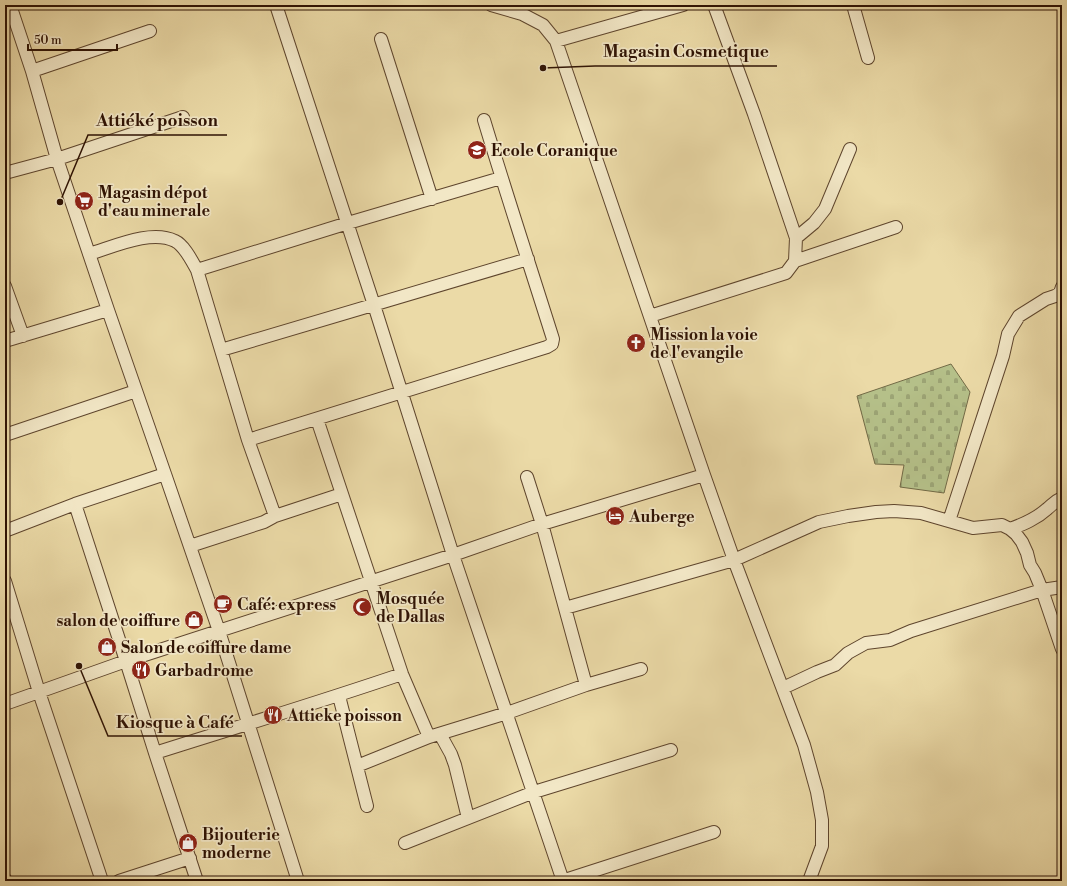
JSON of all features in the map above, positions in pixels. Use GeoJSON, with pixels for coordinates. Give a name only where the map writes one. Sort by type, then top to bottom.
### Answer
{"type":"FeatureCollection","features":[{"type":"Feature","properties":{"kind":"street"},"geometry":{"type":"LineString","coordinates":[[10,5],[89,254],[219,631],[298,881]]}},
{"type":"Feature","properties":{"kind":"street"},"geometry":{"type":"LineString","coordinates":[[276,5],[348,223],[453,555],[563,881],[714,832]]}},
{"type":"Feature","properties":{"kind":"street"},"geometry":{"type":"LineString","coordinates":[[491,5],[522,14],[543,25],[556,41],[704,475],[734,560],[804,745],[817,792],[822,820],[822,846],[808,881]]}},
{"type":"Feature","properties":{"kind":"street"},"geometry":{"type":"LineString","coordinates":[[556,41],[683,5]]}},
{"type":"Feature","properties":{"kind":"street"},"geometry":{"type":"LineString","coordinates":[[714,5],[754,114],[796,238],[795,262]]}},
{"type":"Feature","properties":{"kind":"street"},"geometry":{"type":"LineString","coordinates":[[853,5],[868,58]]}},
{"type":"Feature","properties":{"kind":"street"},"geometry":{"type":"LineString","coordinates":[[32,71],[150,31]]}},
{"type":"Feature","properties":{"kind":"street"},"geometry":{"type":"LineString","coordinates":[[381,39],[432,198]]}},
{"type":"Feature","properties":{"kind":"street"},"geometry":{"type":"LineString","coordinates":[[5,174],[58,159],[183,117]]}},
{"type":"Feature","properties":{"kind":"street"},"geometry":{"type":"LineString","coordinates":[[248,440],[402,393],[547,347],[552,344],[553,339],[501,178],[484,120]]}},
{"type":"Feature","properties":{"kind":"street"},"geometry":{"type":"LineString","coordinates":[[796,238],[814,223],[825,209],[850,149]]}},
{"type":"Feature","properties":{"kind":"street"},"geometry":{"type":"LineString","coordinates":[[197,270],[348,223],[501,178]]}},
{"type":"Feature","properties":{"kind":"street"},"geometry":{"type":"LineString","coordinates":[[650,316],[786,273],[795,262],[896,227]]}},
{"type":"Feature","properties":{"kind":"street"},"geometry":{"type":"LineString","coordinates":[[89,254],[144,237],[161,236],[176,241],[186,251],[197,270],[248,440],[275,516]]}},
{"type":"Feature","properties":{"kind":"street"},"geometry":{"type":"LineString","coordinates":[[220,350],[528,258]]}},
{"type":"Feature","properties":{"kind":"street"},"geometry":{"type":"LineString","coordinates":[[5,286],[23,336]]}},
{"type":"Feature","properties":{"kind":"street"},"geometry":{"type":"LineString","coordinates":[[949,521],[1003,356],[1008,334],[1019,316],[1046,299],[1060,293],[1062,287]]}},
{"type":"Feature","properties":{"kind":"street"},"geometry":{"type":"LineString","coordinates":[[5,342],[108,310]]}},
{"type":"Feature","properties":{"kind":"street"},"geometry":{"type":"LineString","coordinates":[[5,435],[136,391]]}},
{"type":"Feature","properties":{"kind":"street"},"geometry":{"type":"LineString","coordinates":[[316,419],[402,674],[435,736],[451,754],[468,818]]}},
{"type":"Feature","properties":{"kind":"street"},"geometry":{"type":"LineString","coordinates":[[5,532],[75,504],[165,474]]}},
{"type":"Feature","properties":{"kind":"street"},"geometry":{"type":"LineString","coordinates":[[5,704],[126,661],[453,555],[542,524],[704,475]]}},
{"type":"Feature","properties":{"kind":"street"},"geometry":{"type":"LineString","coordinates":[[527,477],[542,524],[586,685]]}},
{"type":"Feature","properties":{"kind":"street"},"geometry":{"type":"LineString","coordinates":[[190,546],[264,522],[275,516],[342,494]]}},
{"type":"Feature","properties":{"kind":"street"},"geometry":{"type":"LineString","coordinates":[[1010,529],[1027,523],[1047,509],[1055,500],[1062,498]]}},
{"type":"Feature","properties":{"kind":"street"},"geometry":{"type":"LineString","coordinates":[[75,504],[154,753],[197,881]]}},
{"type":"Feature","properties":{"kind":"street"},"geometry":{"type":"LineString","coordinates":[[565,608],[734,560],[819,522],[876,512],[910,512],[921,513],[973,528],[1002,525],[1016,534],[1022,542],[1030,565],[1035,572],[1062,649]]}},
{"type":"Feature","properties":{"kind":"street"},"geometry":{"type":"LineString","coordinates":[[5,581],[39,692],[102,881]]}},
{"type":"Feature","properties":{"kind":"street"},"geometry":{"type":"LineString","coordinates":[[783,688],[835,664],[848,653],[866,643],[890,640],[911,631],[1042,590],[1062,587]]}},
{"type":"Feature","properties":{"kind":"street"},"geometry":{"type":"LineString","coordinates":[[357,766],[435,736],[586,685],[641,669]]}},
{"type":"Feature","properties":{"kind":"street"},"geometry":{"type":"LineString","coordinates":[[154,753],[339,696],[402,674]]}},
{"type":"Feature","properties":{"kind":"street"},"geometry":{"type":"LineString","coordinates":[[339,696],[366,806]]}},
{"type":"Feature","properties":{"kind":"street"},"geometry":{"type":"LineString","coordinates":[[405,844],[534,792],[671,750]]}},
{"type":"Feature","properties":{"kind":"street"},"geometry":{"type":"LineString","coordinates":[[119,881],[190,858]]}},
{"type":"Feature","properties":{"kind":"green space"},"geometry":{"type":"Polygon","coordinates":[[[951,364],[970,392],[944,493],[900,487],[904,465],[875,464],[857,396],[951,364]]]}},
{"type":"Feature","properties":{"kind":"place","name":"Magasin Cosmetique"},"geometry":{"type":"Point","coordinates":[543,68]}},
{"type":"Feature","properties":{"kind":"place","name":"Ecole Coranique"},"geometry":{"type":"Point","coordinates":[477,150]}},
{"type":"Feature","properties":{"kind":"place","name":"Magasin dépot d'eau minerale"},"geometry":{"type":"Point","coordinates":[84,201]}},
{"type":"Feature","properties":{"kind":"place","name":"Attiéké poisson"},"geometry":{"type":"Point","coordinates":[60,202]}},
{"type":"Feature","properties":{"kind":"place","name":"Mission la voie de l'evangile"},"geometry":{"type":"Point","coordinates":[636,343]}},
{"type":"Feature","properties":{"kind":"place","name":"Auberge"},"geometry":{"type":"Point","coordinates":[615,516]}},
{"type":"Feature","properties":{"kind":"place","name":"Café: express"},"geometry":{"type":"Point","coordinates":[223,604]}},
{"type":"Feature","properties":{"kind":"place","name":"Mosquée de Dallas"},"geometry":{"type":"Point","coordinates":[362,607]}},
{"type":"Feature","properties":{"kind":"place","name":"salon de coiffure"},"geometry":{"type":"Point","coordinates":[194,620]}},
{"type":"Feature","properties":{"kind":"place","name":"Salon de coiffure dame"},"geometry":{"type":"Point","coordinates":[107,647]}},
{"type":"Feature","properties":{"kind":"place","name":"Kiosque à Café"},"geometry":{"type":"Point","coordinates":[79,666]}},
{"type":"Feature","properties":{"kind":"place","name":"Garbadrome"},"geometry":{"type":"Point","coordinates":[141,670]}},
{"type":"Feature","properties":{"kind":"place","name":"Attieke poisson"},"geometry":{"type":"Point","coordinates":[273,715]}},
{"type":"Feature","properties":{"kind":"place","name":"Bijouterie moderne"},"geometry":{"type":"Point","coordinates":[188,843]}}]}
